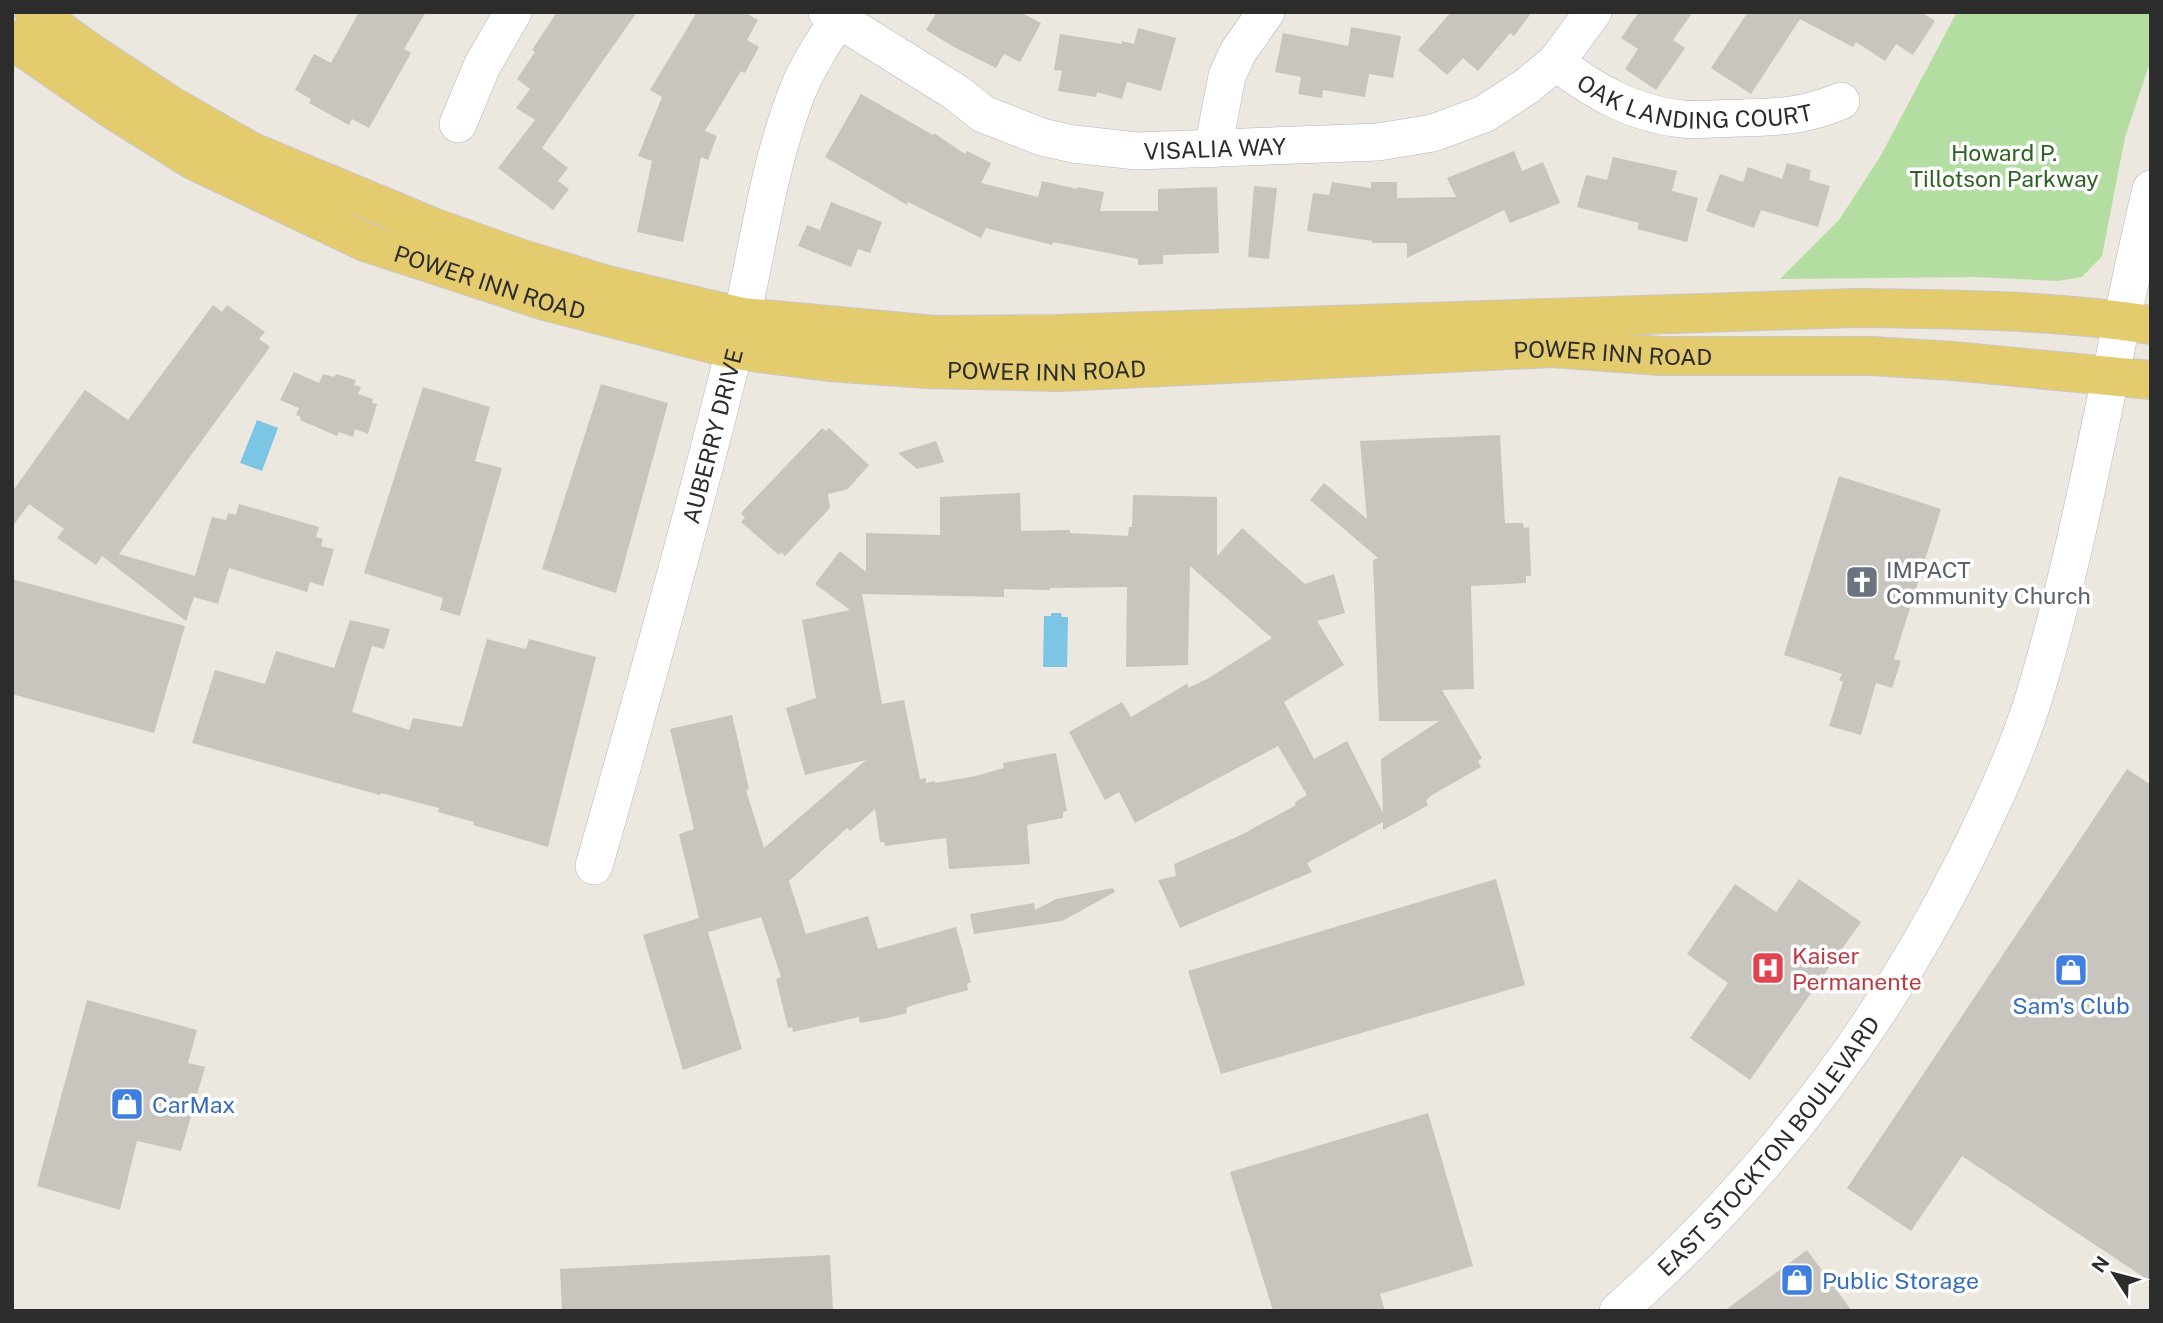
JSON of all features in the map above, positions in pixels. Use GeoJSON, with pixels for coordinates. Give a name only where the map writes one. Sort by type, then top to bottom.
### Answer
{"type":"FeatureCollection","features":[{"type":"Feature","properties":{"kind":"main road","name":"POWER INN ROAD"},"geometry":{"type":"LineString","coordinates":[[34,12],[170,105],[253,152],[435,228],[829,362],[927,369],[1059,372],[1552,348],[1661,356],[1871,356],[2151,380]]}},
{"type":"Feature","properties":{"kind":"main road","name":"POWER INN ROAD"},"geometry":{"type":"LineString","coordinates":[[12,40],[193,160],[365,242],[545,301],[738,333],[1057,334],[1855,308],[1945,309],[2136,323]]}},
{"type":"Feature","properties":{"kind":"street"},"geometry":{"type":"LineString","coordinates":[[458,124],[482,66],[513,12]]}},
{"type":"Feature","properties":{"kind":"street"},"geometry":{"type":"LineString","coordinates":[[1213,149],[1227,76],[1238,52],[1266,12]]}},
{"type":"Feature","properties":{"kind":"street","name":"VISALIA WAY"},"geometry":{"type":"LineString","coordinates":[[836,15],[957,93],[983,114],[1012,126],[1073,144],[1137,151],[1378,142],[1433,133],[1458,125],[1496,107],[1527,86],[1556,62],[1593,12]]}},
{"type":"Feature","properties":{"kind":"street","name":"AUBERRY DRIVE"},"geometry":{"type":"LineString","coordinates":[[594,866],[654,656],[738,333],[768,194],[799,88],[836,15]]}},
{"type":"Feature","properties":{"kind":"street","name":"OAK LANDING COURT"},"geometry":{"type":"LineString","coordinates":[[1556,62],[1611,100],[1664,116],[1684,119],[1782,116],[1814,112],[1841,100]]}},
{"type":"Feature","properties":{"kind":"street","name":"EAST STOCKTON BOULEVARD"},"geometry":{"type":"LineString","coordinates":[[1618,1311],[1716,1217],[1806,1114],[1891,995],[1956,879],[1992,804],[2035,696],[2085,501],[2109,376],[2136,323],[2151,189]]}},
{"type":"Feature","properties":{"kind":"green space","name":"Howard P. Tillotson Parkway"},"geometry":{"type":"Polygon","coordinates":[[[1957,12],[2151,12],[2151,59],[2125,137],[2102,256],[2082,277],[2057,281],[1978,277],[1780,279],[1839,220],[1880,157],[1957,12]]]}},
{"type":"Feature","properties":{"kind":"water"},"geometry":{"type":"Polygon","coordinates":[[[257,420],[278,428],[262,471],[240,463],[257,420]]]}},
{"type":"Feature","properties":{"kind":"water"},"geometry":{"type":"Polygon","coordinates":[[[1051,613],[1061,613],[1062,617],[1068,617],[1067,667],[1043,667],[1044,616],[1051,616],[1051,613]]]}},
{"type":"Feature","properties":{"kind":"building"},"geometry":{"type":"Polygon","coordinates":[[[359,12],[426,12],[404,49],[411,53],[369,128],[352,119],[349,125],[309,103],[311,99],[295,90],[314,54],[331,63],[359,12]]]}},
{"type":"Feature","properties":{"kind":"building"},"geometry":{"type":"Polygon","coordinates":[[[557,12],[637,12],[542,148],[568,168],[558,181],[569,189],[553,210],[498,168],[535,120],[516,108],[530,89],[517,79],[557,12]]]}},
{"type":"Feature","properties":{"kind":"building"},"geometry":{"type":"Polygon","coordinates":[[[697,12],[744,12],[758,20],[747,40],[759,47],[745,73],[741,71],[705,131],[717,136],[708,160],[701,157],[683,242],[637,232],[652,161],[638,156],[662,97],[650,90],[697,12]]]}},
{"type":"Feature","properties":{"kind":"building"},"geometry":{"type":"Polygon","coordinates":[[[937,12],[1020,12],[1041,23],[1020,62],[1004,54],[996,68],[926,30],[937,12]]]}},
{"type":"Feature","properties":{"kind":"building"},"geometry":{"type":"Polygon","coordinates":[[[1451,12],[1532,12],[1514,36],[1510,33],[1478,71],[1463,58],[1447,75],[1418,50],[1451,12]]]}},
{"type":"Feature","properties":{"kind":"building"},"geometry":{"type":"Polygon","coordinates":[[[1639,12],[1693,12],[1673,40],[1685,48],[1656,90],[1625,69],[1638,49],[1621,38],[1639,12]]]}},
{"type":"Feature","properties":{"kind":"building"},"geometry":{"type":"Polygon","coordinates":[[[1748,12],[1921,12],[1935,21],[1913,55],[1896,44],[1885,61],[1856,42],[1853,47],[1800,19],[1751,94],[1711,68],[1748,12]]]}},
{"type":"Feature","properties":{"kind":"building"},"geometry":{"type":"Polygon","coordinates":[[[1351,27],[1401,36],[1393,78],[1369,74],[1365,97],[1323,90],[1322,98],[1298,94],[1301,77],[1275,72],[1283,33],[1348,46],[1351,27]]]}},
{"type":"Feature","properties":{"kind":"building"},"geometry":{"type":"Polygon","coordinates":[[[1138,28],[1176,38],[1161,91],[1127,82],[1122,99],[1097,92],[1096,97],[1058,91],[1062,71],[1054,70],[1060,34],[1134,44],[1138,28]]]}},
{"type":"Feature","properties":{"kind":"building"},"geometry":{"type":"Polygon","coordinates":[[[861,94],[933,135],[934,133],[965,154],[967,151],[991,163],[981,183],[1038,197],[1042,181],[1104,192],[1100,211],[1158,211],[1158,189],[1217,187],[1219,253],[1163,255],[1163,264],[1138,265],[1138,259],[1053,242],[1052,245],[986,228],[981,238],[908,202],[907,205],[825,157],[861,94]]]}},
{"type":"Feature","properties":{"kind":"building"},"geometry":{"type":"Polygon","coordinates":[[[1514,151],[1522,171],[1543,162],[1560,203],[1510,223],[1504,210],[1407,258],[1407,243],[1372,243],[1307,231],[1313,193],[1329,195],[1332,182],[1371,188],[1371,182],[1397,182],[1397,198],[1456,197],[1447,178],[1514,151]]]}},
{"type":"Feature","properties":{"kind":"building"},"geometry":{"type":"Polygon","coordinates":[[[1613,157],[1677,171],[1672,191],[1698,198],[1687,242],[1637,229],[1639,223],[1577,207],[1586,175],[1607,180],[1613,157]]]}},
{"type":"Feature","properties":{"kind":"building"},"geometry":{"type":"Polygon","coordinates":[[[1787,163],[1811,170],[1809,180],[1830,186],[1818,227],[1761,210],[1754,228],[1706,211],[1720,174],[1743,182],[1748,167],[1782,179],[1787,163]]]}},
{"type":"Feature","properties":{"kind":"building"},"geometry":{"type":"Polygon","coordinates":[[[1254,186],[1277,188],[1269,259],[1248,257],[1254,186]]]}},
{"type":"Feature","properties":{"kind":"building"},"geometry":{"type":"Polygon","coordinates":[[[831,202],[882,222],[870,253],[858,249],[851,267],[798,246],[807,225],[820,230],[831,202]]]}},
{"type":"Feature","properties":{"kind":"building"},"geometry":{"type":"Polygon","coordinates":[[[213,305],[222,312],[227,305],[265,332],[259,339],[270,347],[119,554],[195,576],[212,517],[226,520],[228,513],[236,515],[239,504],[319,527],[316,537],[323,539],[321,546],[334,549],[323,586],[310,582],[307,592],[229,568],[218,604],[194,597],[186,621],[102,556],[96,565],[57,538],[64,529],[29,504],[12,527],[12,492],[85,390],[128,420],[213,305]]]}},
{"type":"Feature","properties":{"kind":"building"},"geometry":{"type":"Polygon","coordinates":[[[294,372],[319,383],[323,374],[334,377],[336,374],[356,380],[354,385],[361,387],[358,394],[373,399],[372,403],[377,404],[368,434],[355,429],[353,437],[339,432],[337,436],[300,420],[301,417],[296,415],[299,408],[280,400],[294,372]]]}},
{"type":"Feature","properties":{"kind":"building"},"geometry":{"type":"Polygon","coordinates":[[[601,384],[668,403],[616,593],[542,569],[601,384]]]}},
{"type":"Feature","properties":{"kind":"building"},"geometry":{"type":"Polygon","coordinates":[[[423,387],[490,407],[475,461],[502,468],[460,616],[440,610],[443,598],[364,573],[423,387]]]}},
{"type":"Feature","properties":{"kind":"building"},"geometry":{"type":"Polygon","coordinates":[[[822,428],[826,431],[829,428],[869,465],[848,489],[828,494],[830,508],[785,556],[781,552],[779,555],[741,522],[745,518],[741,513],[822,428]]]}},
{"type":"Feature","properties":{"kind":"building"},"geometry":{"type":"Polygon","coordinates":[[[1500,435],[1505,523],[1523,523],[1524,528],[1529,527],[1531,576],[1526,576],[1526,583],[1471,586],[1474,689],[1442,690],[1482,758],[1478,761],[1481,767],[1432,795],[1426,800],[1428,805],[1411,815],[1383,830],[1383,822],[1307,863],[1312,872],[1180,928],[1158,880],[1176,876],[1174,864],[1241,835],[1296,805],[1295,802],[1307,795],[1278,746],[1135,823],[1119,792],[1105,800],[1069,732],[1122,702],[1131,717],[1188,683],[1188,688],[1207,679],[1272,638],[1190,566],[1188,665],[1126,667],[1127,587],[1004,589],[1004,597],[862,594],[882,704],[904,700],[920,779],[926,778],[926,783],[935,783],[976,776],[1004,768],[1003,763],[1056,753],[1067,811],[1063,812],[1063,818],[1027,825],[1030,864],[949,869],[946,838],[885,846],[884,842],[880,842],[875,809],[850,831],[847,828],[789,881],[806,934],[868,916],[878,949],[956,927],[971,982],[967,984],[968,990],[913,1005],[906,1008],[907,1013],[888,1018],[860,1023],[859,1017],[793,1032],[792,1027],[788,1028],[776,979],[781,977],[761,917],[708,932],[742,1049],[683,1070],[643,935],[699,918],[679,834],[694,829],[670,729],[732,715],[749,789],[746,790],[764,848],[866,760],[805,775],[786,708],[816,698],[802,620],[850,610],[815,584],[840,551],[866,572],[866,533],[940,535],[940,497],[1020,493],[1021,531],[1070,530],[1070,533],[1128,536],[1129,527],[1132,527],[1133,495],[1217,497],[1217,556],[1242,528],[1305,584],[1334,574],[1345,613],[1317,621],[1344,665],[1284,702],[1314,759],[1347,741],[1383,813],[1381,759],[1439,721],[1379,721],[1373,560],[1378,558],[1310,500],[1324,483],[1367,519],[1360,441],[1500,435]]]}},
{"type":"Feature","properties":{"kind":"building"},"geometry":{"type":"Polygon","coordinates":[[[936,441],[944,462],[917,469],[898,453],[936,441]]]}},
{"type":"Feature","properties":{"kind":"building","name":"IMPACT Community Church"},"geometry":{"type":"Polygon","coordinates":[[[1839,476],[1941,509],[1894,659],[1901,661],[1892,688],[1876,683],[1861,735],[1829,726],[1843,682],[1839,680],[1842,674],[1784,655],[1839,476]]]}},
{"type":"Feature","properties":{"kind":"building"},"geometry":{"type":"Polygon","coordinates":[[[12,579],[185,626],[154,733],[12,694],[12,579]]]}},
{"type":"Feature","properties":{"kind":"building"},"geometry":{"type":"Polygon","coordinates":[[[350,620],[390,629],[384,649],[372,646],[352,712],[409,730],[413,718],[462,727],[487,639],[526,649],[529,639],[596,657],[548,847],[473,825],[474,822],[438,812],[439,808],[381,793],[380,795],[192,743],[215,670],[265,684],[276,651],[334,668],[350,620]]]}},
{"type":"Feature","properties":{"kind":"building","name":"Sam's Club"},"geometry":{"type":"Polygon","coordinates":[[[2127,769],[2151,785],[2151,1282],[1962,1156],[1911,1231],[1847,1188],[2127,769]]]}},
{"type":"Feature","properties":{"kind":"building"},"geometry":{"type":"Polygon","coordinates":[[[1496,879],[1525,985],[1221,1074],[1188,971],[1496,879]]]}},
{"type":"Feature","properties":{"kind":"building","name":"Kaiser Permanente"},"geometry":{"type":"Polygon","coordinates":[[[1799,879],[1861,922],[1750,1080],[1690,1038],[1728,983],[1687,954],[1735,884],[1776,912],[1799,879]]]}},
{"type":"Feature","properties":{"kind":"building"},"geometry":{"type":"Polygon","coordinates":[[[1113,888],[1115,892],[1062,921],[974,934],[970,914],[1034,903],[1035,910],[1056,899],[1113,888]]]}},
{"type":"Feature","properties":{"kind":"building","name":"CarMax"},"geometry":{"type":"Polygon","coordinates":[[[87,1000],[197,1030],[188,1063],[205,1067],[181,1151],[137,1141],[120,1210],[37,1186],[87,1000]]]}},
{"type":"Feature","properties":{"kind":"building"},"geometry":{"type":"Polygon","coordinates":[[[1428,1113],[1473,1266],[1380,1294],[1385,1311],[1273,1311],[1230,1172],[1428,1113]]]}},
{"type":"Feature","properties":{"kind":"building","name":"Public Storage"},"geometry":{"type":"Polygon","coordinates":[[[1807,1250],[1852,1311],[1724,1311],[1807,1250]]]}},
{"type":"Feature","properties":{"kind":"building"},"geometry":{"type":"Polygon","coordinates":[[[830,1255],[833,1311],[562,1311],[560,1269],[830,1255]]]}},
{"type":"Feature","properties":{"kind":"place","name":"IMPACT Community Church"},"geometry":{"type":"Point","coordinates":[1862,582]}},
{"type":"Feature","properties":{"kind":"place","name":"Kaiser Permanente"},"geometry":{"type":"Point","coordinates":[1768,968]}},
{"type":"Feature","properties":{"kind":"place","name":"Sam's Club"},"geometry":{"type":"Point","coordinates":[2071,970]}},
{"type":"Feature","properties":{"kind":"place","name":"CarMax"},"geometry":{"type":"Point","coordinates":[127,1104]}},
{"type":"Feature","properties":{"kind":"place","name":"Public Storage"},"geometry":{"type":"Point","coordinates":[1797,1280]}}]}
